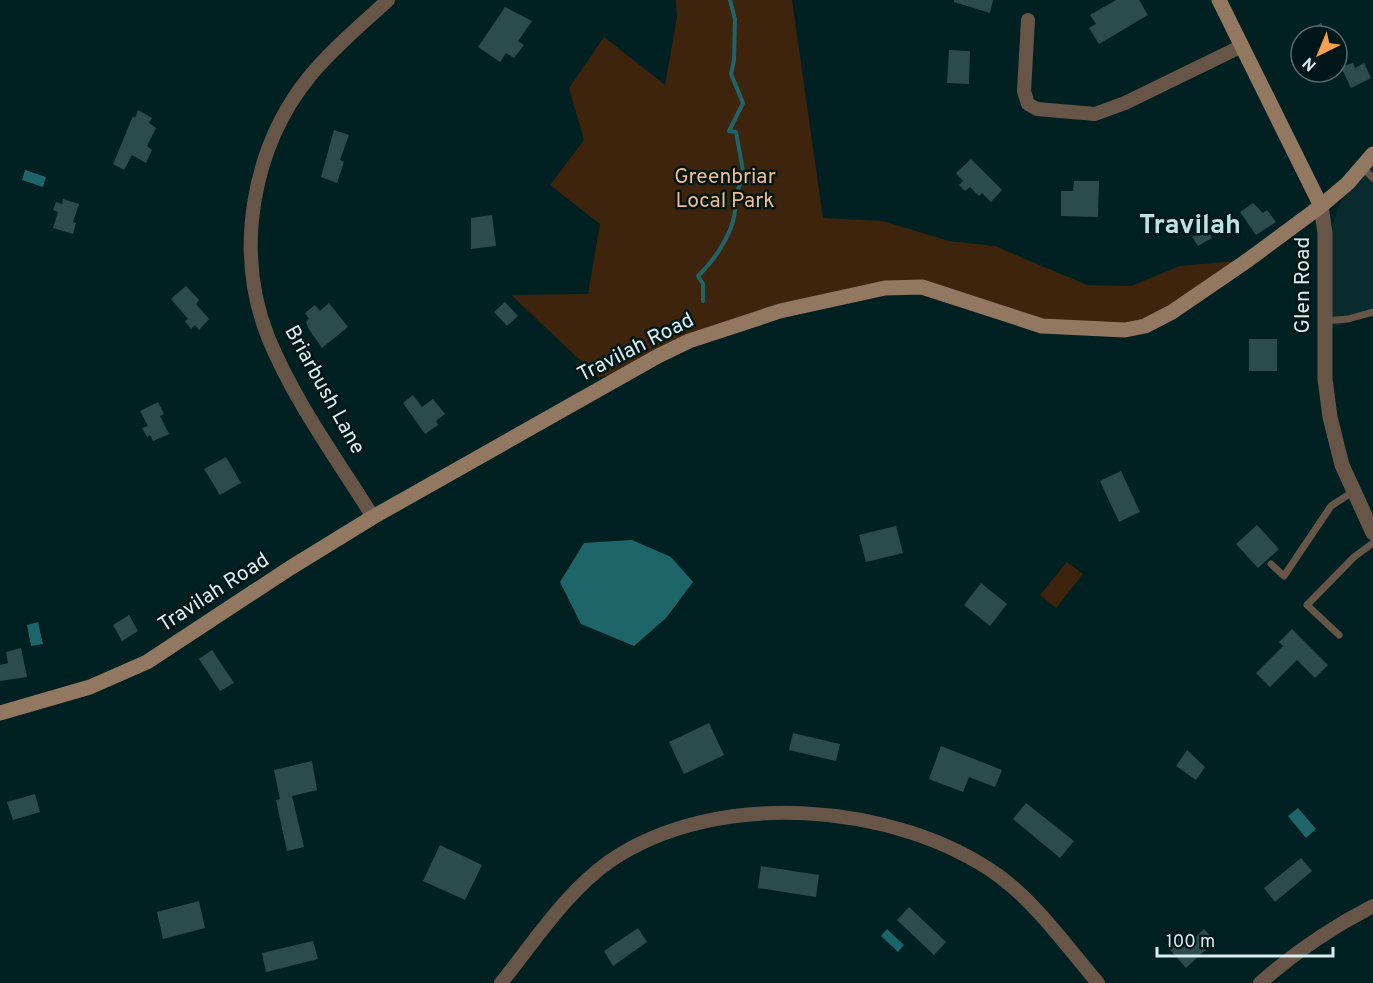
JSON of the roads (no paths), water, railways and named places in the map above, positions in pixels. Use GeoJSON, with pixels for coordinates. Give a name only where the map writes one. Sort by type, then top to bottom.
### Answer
{"type":"FeatureCollection","features":[{"type":"Feature","properties":{"kind":"main road","name":"Glen Road"},"geometry":{"type":"LineString","coordinates":[[1219,0],[1321,207]]}},
{"type":"Feature","properties":{"kind":"main road","name":"Travilah Road"},"geometry":{"type":"LineString","coordinates":[[0,713],[90,687],[147,662],[290,568],[373,517],[658,356],[690,341],[780,311],[885,288],[922,287],[1041,326],[1125,330],[1145,326],[1172,312],[1367,173],[1373,154]]}},
{"type":"Feature","properties":{"kind":"street","name":"Briarbush Lane"},"geometry":{"type":"LineString","coordinates":[[373,517],[291,384],[268,338],[254,285],[250,236],[261,170],[269,146],[288,109],[330,53],[388,0]]}},
{"type":"Feature","properties":{"kind":"street"},"geometry":{"type":"LineString","coordinates":[[1028,20],[1024,91],[1028,104],[1037,110],[1095,114],[1131,100],[1242,46]]}},
{"type":"Feature","properties":{"kind":"street","name":"Glen Road"},"geometry":{"type":"LineString","coordinates":[[1321,207],[1325,233],[1325,379],[1330,417],[1342,465],[1373,533]]}},
{"type":"Feature","properties":{"kind":"street"},"geometry":{"type":"LineString","coordinates":[[501,983],[588,879],[611,861],[662,835],[728,817],[763,813],[842,816],[900,829],[965,855],[1000,877],[1031,905],[1098,983]]}},
{"type":"Feature","properties":{"kind":"street"},"geometry":{"type":"LineString","coordinates":[[1260,983],[1298,952],[1338,925],[1373,906]]}},
{"type":"Feature","properties":{"kind":"lane"},"geometry":{"type":"LineString","coordinates":[[1325,321],[1348,319],[1373,312]]}},
{"type":"Feature","properties":{"kind":"lane"},"geometry":{"type":"LineString","coordinates":[[1271,564],[1284,576],[1331,506],[1354,491]]}},
{"type":"Feature","properties":{"kind":"lane"},"geometry":{"type":"LineString","coordinates":[[1339,635],[1307,605],[1354,557],[1373,543]]}},
{"type":"Feature","properties":{"kind":"water"},"geometry":{"type":"Polygon","coordinates":[[[25,170],[46,177],[43,187],[22,180],[25,170]]]}},
{"type":"Feature","properties":{"kind":"water"},"geometry":{"type":"Polygon","coordinates":[[[632,540],[671,557],[693,582],[666,618],[634,646],[581,624],[560,582],[584,543],[632,540]]]}},
{"type":"Feature","properties":{"kind":"water"},"geometry":{"type":"Polygon","coordinates":[[[38,622],[43,644],[31,646],[27,625],[38,622]]]}},
{"type":"Feature","properties":{"kind":"water"},"geometry":{"type":"Polygon","coordinates":[[[1298,808],[1316,829],[1306,838],[1288,816],[1298,808]]]}},
{"type":"Feature","properties":{"kind":"water"},"geometry":{"type":"Polygon","coordinates":[[[887,929],[904,945],[898,952],[881,936],[887,929]]]}},
{"type":"Feature","properties":{"kind":"waterway"},"geometry":{"type":"LineString","coordinates":[[703,301],[703,284],[698,276],[715,256],[729,233],[738,191],[744,176],[736,132],[729,131],[743,103],[731,74],[734,60],[735,19],[730,0]]}},
{"type":"Feature","properties":{"kind":"district","name":"Travilah"},"geometry":{"type":"Point","coordinates":[1190,226]}},
{"type":"Feature","properties":{"kind":"park label","name":"Greenbriar Local Park"},"geometry":{"type":"Point","coordinates":[725,189]}}]}
